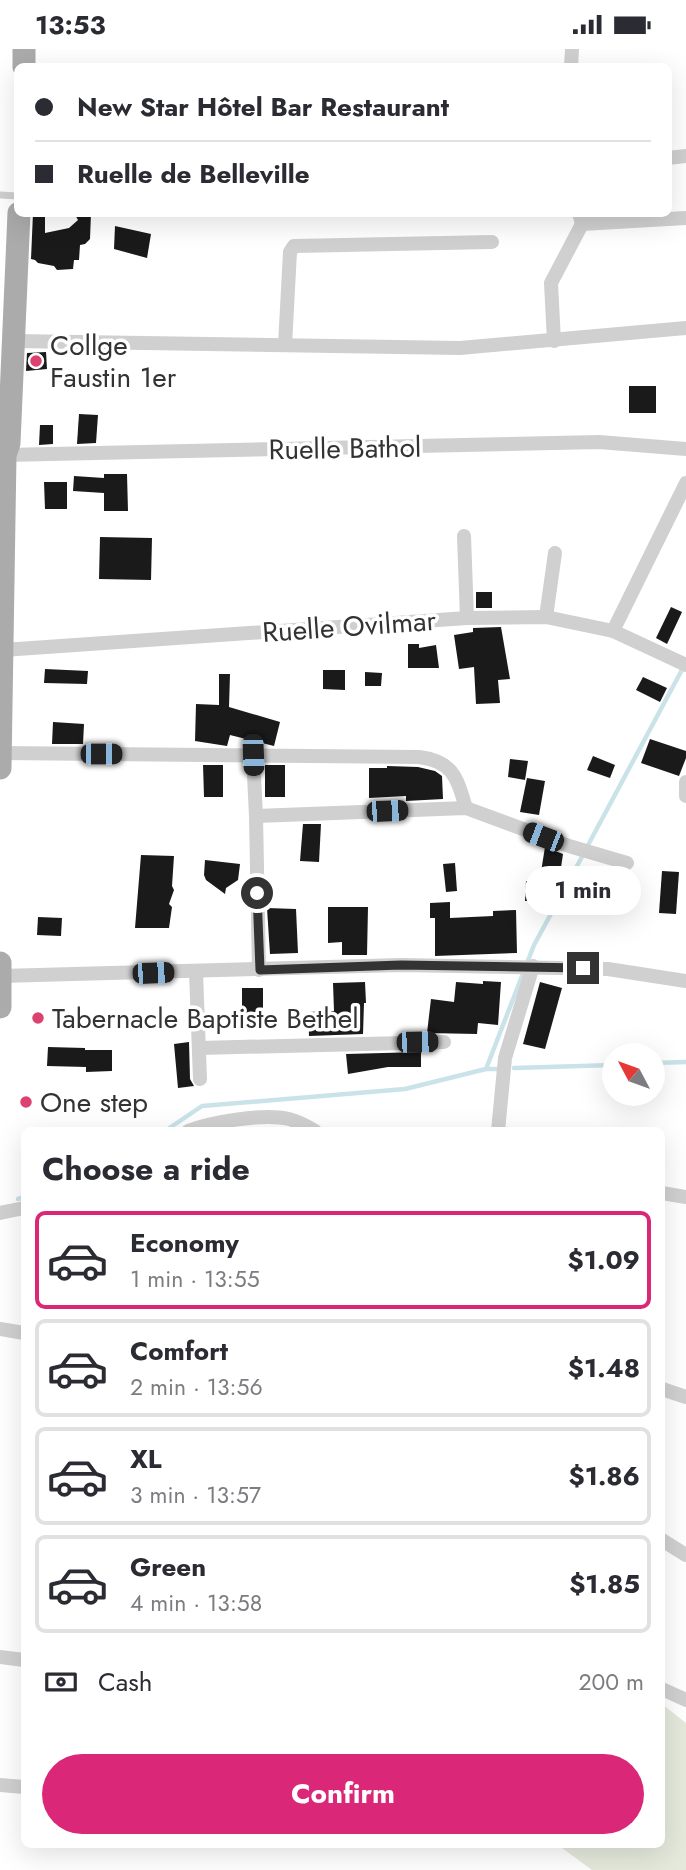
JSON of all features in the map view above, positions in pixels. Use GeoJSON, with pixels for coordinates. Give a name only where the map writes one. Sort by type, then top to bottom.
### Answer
{"type":"FeatureCollection","features":[{"type":"Feature","properties":{"kind":"main road"},"geometry":{"type":"LineString","coordinates":[[0,768],[4,447],[15,341],[19,217]]}},
{"type":"Feature","properties":{"kind":"main road"},"geometry":{"type":"LineString","coordinates":[[0,963],[0,1007]]}},
{"type":"Feature","properties":{"kind":"street"},"geometry":{"type":"LineString","coordinates":[[554,341],[551,283],[581,219],[686,218]]}},
{"type":"Feature","properties":{"kind":"street"},"geometry":{"type":"LineString","coordinates":[[285,345],[290,252],[294,246],[492,242]]}},
{"type":"Feature","properties":{"kind":"street"},"geometry":{"type":"LineString","coordinates":[[15,341],[460,348],[686,328]]}},
{"type":"Feature","properties":{"kind":"street","name":"Ruelle Bathol"},"geometry":{"type":"LineString","coordinates":[[4,447],[599,442],[686,449]]}},
{"type":"Feature","properties":{"kind":"street"},"geometry":{"type":"LineString","coordinates":[[613,631],[686,483]]}},
{"type":"Feature","properties":{"kind":"street"},"geometry":{"type":"LineString","coordinates":[[464,536],[467,618]]}},
{"type":"Feature","properties":{"kind":"street"},"geometry":{"type":"LineString","coordinates":[[546,617],[555,553]]}},
{"type":"Feature","properties":{"kind":"street","name":"Ruelle Ovilmar"},"geometry":{"type":"LineString","coordinates":[[3,650],[467,618],[546,617],[613,631],[680,662]]}},
{"type":"Feature","properties":{"kind":"street"},"geometry":{"type":"LineString","coordinates":[[0,753],[432,758],[452,771],[466,808]]}},
{"type":"Feature","properties":{"kind":"street"},"geometry":{"type":"LineString","coordinates":[[253,755],[260,970]]}},
{"type":"Feature","properties":{"kind":"street"},"geometry":{"type":"LineString","coordinates":[[686,782],[686,796]]}},
{"type":"Feature","properties":{"kind":"street"},"geometry":{"type":"LineString","coordinates":[[256,816],[466,808],[569,846],[627,863]]}},
{"type":"Feature","properties":{"kind":"street"},"geometry":{"type":"LineString","coordinates":[[1,976],[401,965],[608,969],[686,981]]}},
{"type":"Feature","properties":{"kind":"street"},"geometry":{"type":"LineString","coordinates":[[498,1127],[505,1058],[528,966]]}},
{"type":"Feature","properties":{"kind":"street"},"geometry":{"type":"LineString","coordinates":[[196,972],[200,1079]]}},
{"type":"Feature","properties":{"kind":"street"},"geometry":{"type":"LineString","coordinates":[[199,1048],[444,1042]]}},
{"type":"Feature","properties":{"kind":"street"},"geometry":{"type":"LineString","coordinates":[[197,1127],[262,1118],[289,1119],[306,1127]]}},
{"type":"Feature","properties":{"kind":"street"},"geometry":{"type":"LineString","coordinates":[[665,1194],[686,1197]]}},
{"type":"Feature","properties":{"kind":"street"},"geometry":{"type":"LineString","coordinates":[[0,1213],[21,1209]]}},
{"type":"Feature","properties":{"kind":"street"},"geometry":{"type":"LineString","coordinates":[[0,1329],[21,1332]]}},
{"type":"Feature","properties":{"kind":"street"},"geometry":{"type":"LineString","coordinates":[[665,1390],[686,1397]]}},
{"type":"Feature","properties":{"kind":"street"},"geometry":{"type":"LineString","coordinates":[[665,1542],[686,1555]]}},
{"type":"Feature","properties":{"kind":"street"},"geometry":{"type":"LineString","coordinates":[[0,1657],[21,1660]]}},
{"type":"Feature","properties":{"kind":"street"},"geometry":{"type":"LineString","coordinates":[[665,1690],[686,1700]]}},
{"type":"Feature","properties":{"kind":"street"},"geometry":{"type":"LineString","coordinates":[[0,1785],[21,1787]]}},
{"type":"Feature","properties":{"kind":"shaded area"},"geometry":{"type":"Polygon","coordinates":[[[665,1706],[686,1723],[686,1870],[592,1870],[562,1848],[665,1848],[665,1706]]]}},
{"type":"Feature","properties":{"kind":"building"},"geometry":{"type":"Polygon","coordinates":[[[33,217],[45,217],[45,233],[69,228],[78,220],[76,217],[91,217],[90,239],[80,245],[79,260],[74,260],[73,269],[57,270],[54,266],[31,259],[33,217]]]}},
{"type":"Feature","properties":{"kind":"building"},"geometry":{"type":"Polygon","coordinates":[[[115,226],[151,234],[147,258],[114,249],[115,226]]]}},
{"type":"Feature","properties":{"kind":"building","name":"Collge Faustin 1er"},"geometry":{"type":"Polygon","coordinates":[[[46,352],[47,369],[26,371],[27,353],[46,352]]]}},
{"type":"Feature","properties":{"kind":"building"},"geometry":{"type":"Polygon","coordinates":[[[629,386],[656,386],[656,413],[629,413],[629,386]]]}},
{"type":"Feature","properties":{"kind":"building"},"geometry":{"type":"Polygon","coordinates":[[[79,414],[98,415],[96,443],[77,444],[79,414]]]}},
{"type":"Feature","properties":{"kind":"building"},"geometry":{"type":"Polygon","coordinates":[[[40,425],[53,425],[53,444],[39,445],[40,425]]]}},
{"type":"Feature","properties":{"kind":"building"},"geometry":{"type":"Polygon","coordinates":[[[104,474],[127,474],[128,511],[104,511],[104,493],[73,491],[74,476],[104,478],[104,474]]]}},
{"type":"Feature","properties":{"kind":"building"},"geometry":{"type":"Polygon","coordinates":[[[44,482],[67,482],[67,509],[45,509],[44,482]]]}},
{"type":"Feature","properties":{"kind":"building"},"geometry":{"type":"Polygon","coordinates":[[[100,537],[152,538],[151,580],[99,579],[100,537]]]}},
{"type":"Feature","properties":{"kind":"building"},"geometry":{"type":"Polygon","coordinates":[[[476,592],[492,592],[492,608],[476,608],[476,592]]]}},
{"type":"Feature","properties":{"kind":"building"},"geometry":{"type":"Polygon","coordinates":[[[671,607],[682,612],[667,644],[656,638],[671,607]]]}},
{"type":"Feature","properties":{"kind":"building"},"geometry":{"type":"Polygon","coordinates":[[[501,627],[510,679],[498,680],[500,703],[476,704],[474,667],[459,669],[454,635],[473,632],[473,628],[501,627]]]}},
{"type":"Feature","properties":{"kind":"building"},"geometry":{"type":"Polygon","coordinates":[[[408,644],[419,644],[419,648],[436,645],[439,668],[408,668],[408,644]]]}},
{"type":"Feature","properties":{"kind":"building"},"geometry":{"type":"Polygon","coordinates":[[[45,669],[88,671],[87,684],[44,683],[45,669]]]}},
{"type":"Feature","properties":{"kind":"building"},"geometry":{"type":"Polygon","coordinates":[[[323,670],[345,670],[345,690],[323,689],[323,670]]]}},
{"type":"Feature","properties":{"kind":"building"},"geometry":{"type":"Polygon","coordinates":[[[365,672],[382,673],[381,686],[365,686],[365,672]]]}},
{"type":"Feature","properties":{"kind":"building"},"geometry":{"type":"Polygon","coordinates":[[[219,674],[230,674],[229,707],[280,722],[274,746],[230,735],[227,746],[195,741],[196,704],[219,705],[219,674]]]}},
{"type":"Feature","properties":{"kind":"building"},"geometry":{"type":"Polygon","coordinates":[[[643,677],[667,688],[660,702],[636,690],[643,677]]]}},
{"type":"Feature","properties":{"kind":"building"},"geometry":{"type":"Polygon","coordinates":[[[53,722],[84,724],[83,744],[52,744],[53,722]]]}},
{"type":"Feature","properties":{"kind":"building"},"geometry":{"type":"Polygon","coordinates":[[[650,739],[686,751],[679,776],[641,763],[650,739]]]}},
{"type":"Feature","properties":{"kind":"building"},"geometry":{"type":"Polygon","coordinates":[[[593,756],[615,765],[610,778],[587,770],[593,756]]]}},
{"type":"Feature","properties":{"kind":"building"},"geometry":{"type":"Polygon","coordinates":[[[510,759],[528,761],[525,780],[508,777],[510,759]]]}},
{"type":"Feature","properties":{"kind":"building"},"geometry":{"type":"Polygon","coordinates":[[[203,765],[223,765],[223,797],[204,797],[203,765]]]}},
{"type":"Feature","properties":{"kind":"building"},"geometry":{"type":"Polygon","coordinates":[[[265,765],[285,765],[285,797],[265,797],[265,765]]]}},
{"type":"Feature","properties":{"kind":"building"},"geometry":{"type":"Polygon","coordinates":[[[418,767],[435,771],[442,776],[443,799],[406,801],[406,796],[369,798],[369,768],[418,767]]]}},
{"type":"Feature","properties":{"kind":"building"},"geometry":{"type":"Polygon","coordinates":[[[527,778],[545,781],[539,815],[520,812],[527,778]]]}},
{"type":"Feature","properties":{"kind":"building"},"geometry":{"type":"Polygon","coordinates":[[[303,824],[321,824],[319,862],[300,861],[303,824]]]}},
{"type":"Feature","properties":{"kind":"building"},"geometry":{"type":"Polygon","coordinates":[[[545,847],[563,854],[559,881],[540,878],[545,847]]]}},
{"type":"Feature","properties":{"kind":"building"},"geometry":{"type":"Polygon","coordinates":[[[141,855],[174,856],[174,890],[169,904],[172,907],[169,928],[135,928],[141,855]]]}},
{"type":"Feature","properties":{"kind":"building"},"geometry":{"type":"Polygon","coordinates":[[[205,860],[240,864],[238,880],[226,888],[225,894],[206,880],[205,860]]]}},
{"type":"Feature","properties":{"kind":"building"},"geometry":{"type":"Polygon","coordinates":[[[455,863],[457,891],[446,892],[443,864],[455,863]]]}},
{"type":"Feature","properties":{"kind":"building"},"geometry":{"type":"Polygon","coordinates":[[[662,871],[679,872],[676,914],[659,913],[662,871]]]}},
{"type":"Feature","properties":{"kind":"building"},"geometry":{"type":"Polygon","coordinates":[[[526,881],[542,881],[542,901],[525,901],[526,881]]]}},
{"type":"Feature","properties":{"kind":"building"},"geometry":{"type":"Polygon","coordinates":[[[450,902],[450,918],[493,916],[493,911],[516,910],[517,953],[435,956],[435,918],[430,918],[430,903],[450,902]]]}},
{"type":"Feature","properties":{"kind":"building"},"geometry":{"type":"Polygon","coordinates":[[[328,907],[368,907],[367,955],[342,955],[342,942],[328,943],[328,907]]]}},
{"type":"Feature","properties":{"kind":"building"},"geometry":{"type":"Polygon","coordinates":[[[267,908],[296,909],[298,953],[270,954],[267,908]]]}},
{"type":"Feature","properties":{"kind":"building"},"geometry":{"type":"Polygon","coordinates":[[[38,917],[62,918],[61,936],[37,935],[38,917]]]}},
{"type":"Feature","properties":{"kind":"building"},"geometry":{"type":"Polygon","coordinates":[[[483,981],[501,982],[498,1025],[478,1023],[477,1034],[427,1033],[431,999],[454,1002],[456,982],[483,984],[483,981]]]}},
{"type":"Feature","properties":{"kind":"building"},"geometry":{"type":"Polygon","coordinates":[[[365,982],[363,1034],[309,1036],[308,1012],[334,1011],[333,983],[365,982]]]}},
{"type":"Feature","properties":{"kind":"building"},"geometry":{"type":"Polygon","coordinates":[[[540,982],[562,988],[545,1049],[523,1044],[540,982]]]}},
{"type":"Feature","properties":{"kind":"building"},"geometry":{"type":"Polygon","coordinates":[[[242,988],[263,988],[263,1027],[242,1027],[242,988]]]}},
{"type":"Feature","properties":{"kind":"building"},"geometry":{"type":"Polygon","coordinates":[[[189,1042],[190,1079],[194,1086],[178,1088],[174,1044],[189,1042]]]}},
{"type":"Feature","properties":{"kind":"building"},"geometry":{"type":"Polygon","coordinates":[[[48,1047],[112,1050],[112,1071],[86,1072],[86,1067],[47,1066],[48,1047]]]}},
{"type":"Feature","properties":{"kind":"building"},"geometry":{"type":"Polygon","coordinates":[[[421,1052],[421,1067],[388,1067],[348,1074],[346,1054],[421,1052]]]}},
{"type":"Feature","properties":{"kind":"waterway"},"geometry":{"type":"LineString","coordinates":[[587,847],[684,666]]}},
{"type":"Feature","properties":{"kind":"waterway"},"geometry":{"type":"LineString","coordinates":[[486,1069],[534,945],[583,855]]}},
{"type":"Feature","properties":{"kind":"waterway"},"geometry":{"type":"LineString","coordinates":[[665,1063],[686,1062]]}},
{"type":"Feature","properties":{"kind":"waterway"},"geometry":{"type":"LineString","coordinates":[[514,1068],[602,1065]]}},
{"type":"Feature","properties":{"kind":"waterway"},"geometry":{"type":"LineString","coordinates":[[171,1127],[202,1106],[405,1089],[486,1069],[497,1069]]}},
{"type":"Feature","properties":{"kind":"place","name":"Collge Faustin 1er"},"geometry":{"type":"Point","coordinates":[36,361]}},
{"type":"Feature","properties":{"kind":"place","name":"Tabernacle Baptiste Bethel"},"geometry":{"type":"Point","coordinates":[38,1018]}},
{"type":"Feature","properties":{"kind":"place","name":"One step"},"geometry":{"type":"Point","coordinates":[26,1102]}},
{"type":"Feature","properties":{"kind":"route"},"geometry":{"type":"LineString","coordinates":[[257,893],[260,970],[401,965],[583,968]]}}]}
